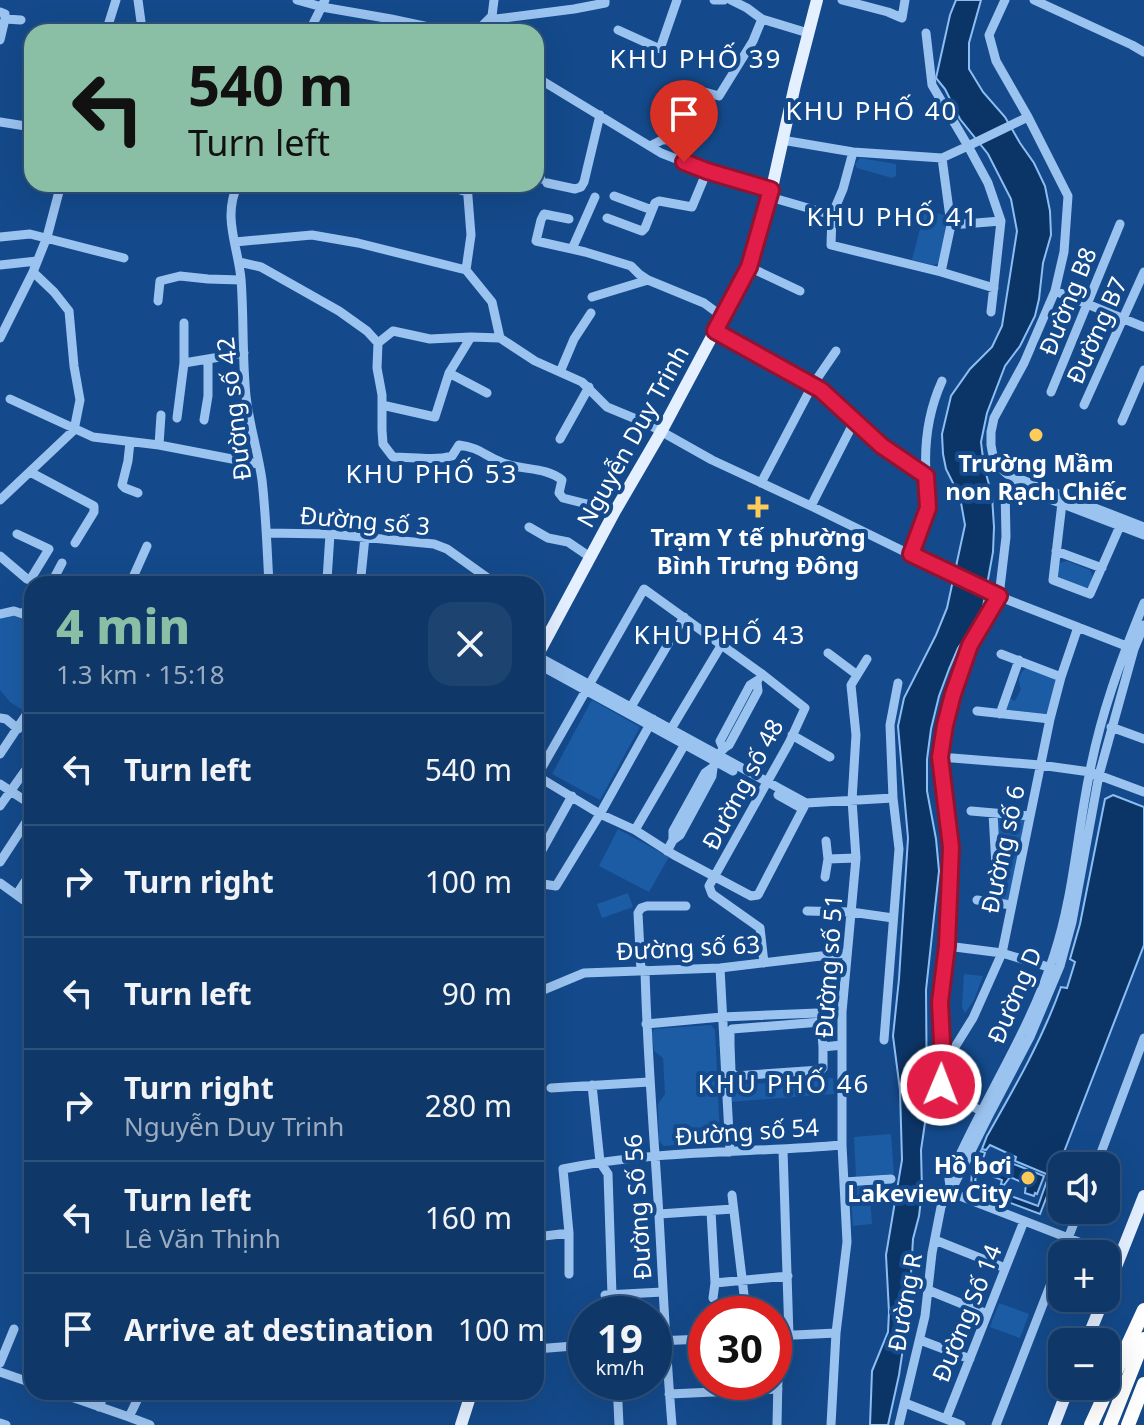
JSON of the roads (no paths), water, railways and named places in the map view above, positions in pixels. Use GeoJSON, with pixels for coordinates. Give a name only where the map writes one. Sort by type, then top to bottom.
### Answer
{"type":"FeatureCollection","features":[{"type":"Feature","properties":{"kind":"highway"},"geometry":{"type":"LineString","coordinates":[[1091,1425],[1144,1310]]}},
{"type":"Feature","properties":{"kind":"highway"},"geometry":{"type":"LineString","coordinates":[[1110,1425],[1144,1339]]}},
{"type":"Feature","properties":{"kind":"highway"},"geometry":{"type":"LineString","coordinates":[[1128,1425],[1144,1384]]}},
{"type":"Feature","properties":{"kind":"main road","name":"Nguyễn Duy Trinh"},"geometry":{"type":"LineString","coordinates":[[544,633],[661,432],[749,267],[817,0]]}},
{"type":"Feature","properties":{"kind":"main road"},"geometry":{"type":"LineString","coordinates":[[1120,1258],[1144,1196]]}},
{"type":"Feature","properties":{"kind":"main road"},"geometry":{"type":"LineString","coordinates":[[461,1425],[469,1400]]}},
{"type":"Feature","properties":{"kind":"main road"},"geometry":{"type":"LineString","coordinates":[[1054,1425],[1064,1400]]}},
{"type":"Feature","properties":{"kind":"street"},"geometry":{"type":"LineString","coordinates":[[108,24],[116,0]]}},
{"type":"Feature","properties":{"kind":"street"},"geometry":{"type":"LineString","coordinates":[[138,0],[141,24]]}},
{"type":"Feature","properties":{"kind":"street"},"geometry":{"type":"LineString","coordinates":[[297,0],[414,24]]}},
{"type":"Feature","properties":{"kind":"street"},"geometry":{"type":"LineString","coordinates":[[484,24],[492,16],[494,0]]}},
{"type":"Feature","properties":{"kind":"street"},"geometry":{"type":"LineString","coordinates":[[488,20],[574,9],[605,3],[605,0]]}},
{"type":"Feature","properties":{"kind":"street"},"geometry":{"type":"LineString","coordinates":[[618,30],[660,49],[677,0]]}},
{"type":"Feature","properties":{"kind":"street"},"geometry":{"type":"LineString","coordinates":[[714,0],[724,0]]}},
{"type":"Feature","properties":{"kind":"street"},"geometry":{"type":"LineString","coordinates":[[731,0],[762,19],[808,33]]}},
{"type":"Feature","properties":{"kind":"street"},"geometry":{"type":"LineString","coordinates":[[842,0],[902,18],[905,0]]}},
{"type":"Feature","properties":{"kind":"street"},"geometry":{"type":"LineString","coordinates":[[1005,0],[989,35],[996,61],[1068,196],[1064,252],[1055,291],[1024,363],[994,418],[991,432],[993,456],[1007,474],[1144,527]]}},
{"type":"Feature","properties":{"kind":"street"},"geometry":{"type":"LineString","coordinates":[[1034,0],[1144,52]]}},
{"type":"Feature","properties":{"kind":"street"},"geometry":{"type":"LineString","coordinates":[[313,24],[323,3]]}},
{"type":"Feature","properties":{"kind":"street"},"geometry":{"type":"LineString","coordinates":[[0,40],[2,15],[21,20]]}},
{"type":"Feature","properties":{"kind":"street"},"geometry":{"type":"LineString","coordinates":[[683,86],[719,96],[753,41],[762,19]]}},
{"type":"Feature","properties":{"kind":"street"},"geometry":{"type":"LineString","coordinates":[[926,33],[932,85],[988,183],[1001,221],[991,312]]}},
{"type":"Feature","properties":{"kind":"street"},"geometry":{"type":"LineString","coordinates":[[544,85],[661,153],[832,215]]}},
{"type":"Feature","properties":{"kind":"street"},"geometry":{"type":"LineString","coordinates":[[544,181],[575,189],[581,187],[600,115]]}},
{"type":"Feature","properties":{"kind":"street"},"geometry":{"type":"LineString","coordinates":[[782,140],[853,152],[942,158],[1028,117]]}},
{"type":"Feature","properties":{"kind":"street"},"geometry":{"type":"LineString","coordinates":[[0,122],[24,126]]}},
{"type":"Feature","properties":{"kind":"street"},"geometry":{"type":"LineString","coordinates":[[650,146],[662,140],[686,139]]}},
{"type":"Feature","properties":{"kind":"street"},"geometry":{"type":"LineString","coordinates":[[853,152],[832,215],[831,245],[994,288]]}},
{"type":"Feature","properties":{"kind":"street"},"geometry":{"type":"LineString","coordinates":[[941,272],[951,225],[942,158]]}},
{"type":"Feature","properties":{"kind":"street"},"geometry":{"type":"LineString","coordinates":[[607,218],[642,231],[659,201],[692,207],[707,171]]}},
{"type":"Feature","properties":{"kind":"street"},"geometry":{"type":"LineString","coordinates":[[0,338],[33,272],[47,237],[59,192]]}},
{"type":"Feature","properties":{"kind":"street","name":"Đường số 42"},"geometry":{"type":"LineString","coordinates":[[235,192],[229,217],[241,280],[246,396],[267,533],[269,576]]}},
{"type":"Feature","properties":{"kind":"street"},"geometry":{"type":"LineString","coordinates":[[466,270],[471,235],[467,192]]}},
{"type":"Feature","properties":{"kind":"street"},"geometry":{"type":"LineString","coordinates":[[614,196],[652,210]]}},
{"type":"Feature","properties":{"kind":"street"},"geometry":{"type":"LineString","coordinates":[[572,249],[595,197]]}},
{"type":"Feature","properties":{"kind":"street"},"geometry":{"type":"LineString","coordinates":[[569,219],[544,214],[536,241],[631,266],[648,280],[704,303],[723,317]]}},
{"type":"Feature","properties":{"kind":"street"},"geometry":{"type":"LineString","coordinates":[[951,225],[1001,221]]}},
{"type":"Feature","properties":{"kind":"street","name":"Đường B8"},"geometry":{"type":"LineString","coordinates":[[1051,392],[1120,224]]}},
{"type":"Feature","properties":{"kind":"street"},"geometry":{"type":"LineString","coordinates":[[0,237],[30,234],[124,258]]}},
{"type":"Feature","properties":{"kind":"street"},"geometry":{"type":"LineString","coordinates":[[235,242],[312,235],[466,270],[492,302],[500,338]]}},
{"type":"Feature","properties":{"kind":"street"},"geometry":{"type":"LineString","coordinates":[[0,265],[37,261]]}},
{"type":"Feature","properties":{"kind":"street"},"geometry":{"type":"LineString","coordinates":[[239,262],[261,267],[339,311],[378,343],[383,444],[393,457],[438,460],[452,456],[459,445],[475,447],[502,463],[539,469],[560,477],[561,497],[615,511]]}},
{"type":"Feature","properties":{"kind":"street"},"geometry":{"type":"LineString","coordinates":[[749,267],[800,291]]}},
{"type":"Feature","properties":{"kind":"street"},"geometry":{"type":"LineString","coordinates":[[0,500],[74,430],[80,400],[69,311],[33,272]]}},
{"type":"Feature","properties":{"kind":"street","name":"Đường B7"},"geometry":{"type":"LineString","coordinates":[[1084,405],[1144,272]]}},
{"type":"Feature","properties":{"kind":"street"},"geometry":{"type":"LineString","coordinates":[[158,301],[160,281],[170,278],[241,280]]}},
{"type":"Feature","properties":{"kind":"street"},"geometry":{"type":"LineString","coordinates":[[592,297],[648,280]]}},
{"type":"Feature","properties":{"kind":"street"},"geometry":{"type":"LineString","coordinates":[[1055,291],[1144,327]]}},
{"type":"Feature","properties":{"kind":"street"},"geometry":{"type":"LineString","coordinates":[[560,372],[574,339],[591,313]]}},
{"type":"Feature","properties":{"kind":"street"},"geometry":{"type":"LineString","coordinates":[[177,418],[184,363],[184,323]]}},
{"type":"Feature","properties":{"kind":"street"},"geometry":{"type":"LineString","coordinates":[[378,343],[392,331],[430,339],[500,338],[535,361],[589,387],[607,407],[648,424],[712,460],[985,591],[1130,648]]}},
{"type":"Feature","properties":{"kind":"street"},"geometry":{"type":"LineString","coordinates":[[715,331],[812,386],[816,393],[904,468],[926,476]]}},
{"type":"Feature","properties":{"kind":"street"},"geometry":{"type":"LineString","coordinates":[[382,405],[435,417],[449,373],[471,337]]}},
{"type":"Feature","properties":{"kind":"street"},"geometry":{"type":"LineString","coordinates":[[761,483],[812,386],[836,351]]}},
{"type":"Feature","properties":{"kind":"street"},"geometry":{"type":"LineString","coordinates":[[184,363],[244,353]]}},
{"type":"Feature","properties":{"kind":"street"},"geometry":{"type":"LineString","coordinates":[[204,420],[208,360]]}},
{"type":"Feature","properties":{"kind":"street"},"geometry":{"type":"LineString","coordinates":[[1122,421],[1144,370]]}},
{"type":"Feature","properties":{"kind":"street"},"geometry":{"type":"LineString","coordinates":[[449,373],[487,393]]}},
{"type":"Feature","properties":{"kind":"street"},"geometry":{"type":"LineString","coordinates":[[911,554],[928,508],[927,427],[932,403],[942,381]]}},
{"type":"Feature","properties":{"kind":"street"},"geometry":{"type":"LineString","coordinates":[[560,439],[589,387]]}},
{"type":"Feature","properties":{"kind":"street"},"geometry":{"type":"LineString","coordinates":[[10,399],[93,437],[159,445],[258,464]]}},
{"type":"Feature","properties":{"kind":"street"},"geometry":{"type":"LineString","coordinates":[[159,445],[161,415]]}},
{"type":"Feature","properties":{"kind":"street"},"geometry":{"type":"LineString","coordinates":[[811,506],[853,424]]}},
{"type":"Feature","properties":{"kind":"street"},"geometry":{"type":"LineString","coordinates":[[130,442],[122,485],[138,493]]}},
{"type":"Feature","properties":{"kind":"street"},"geometry":{"type":"LineString","coordinates":[[30,472],[94,506],[94,512],[75,543]]}},
{"type":"Feature","properties":{"kind":"street"},"geometry":{"type":"LineString","coordinates":[[985,1113],[944,1092],[941,1085],[940,1002],[947,946],[951,847],[940,757],[953,694],[970,645],[999,596],[1006,537],[1006,485],[1144,535]]}},
{"type":"Feature","properties":{"kind":"street"},"geometry":{"type":"LineString","coordinates":[[1062,503],[1053,580],[1090,594],[1120,526]]}},
{"type":"Feature","properties":{"kind":"street"},"geometry":{"type":"LineString","coordinates":[[529,527],[548,538],[568,542],[590,557]]}},
{"type":"Feature","properties":{"kind":"street","name":"Đường số 3"},"geometry":{"type":"LineString","coordinates":[[267,533],[330,534],[434,544],[447,549],[485,576]]}},
{"type":"Feature","properties":{"kind":"street"},"geometry":{"type":"LineString","coordinates":[[17,534],[49,549],[35,576]]}},
{"type":"Feature","properties":{"kind":"street"},"geometry":{"type":"LineString","coordinates":[[327,576],[330,534]]}},
{"type":"Feature","properties":{"kind":"street"},"geometry":{"type":"LineString","coordinates":[[361,576],[365,537]]}},
{"type":"Feature","properties":{"kind":"street"},"geometry":{"type":"LineString","coordinates":[[134,576],[147,546]]}},
{"type":"Feature","properties":{"kind":"street"},"geometry":{"type":"LineString","coordinates":[[1056,551],[1102,568]]}},
{"type":"Feature","properties":{"kind":"street"},"geometry":{"type":"LineString","coordinates":[[0,556],[24,576]]}},
{"type":"Feature","properties":{"kind":"street"},"geometry":{"type":"LineString","coordinates":[[55,576],[62,563]]}},
{"type":"Feature","properties":{"kind":"street","name":"Đường số 48"},"geometry":{"type":"LineString","coordinates":[[587,687],[644,589],[722,644],[760,678],[805,708],[709,886],[712,894],[760,928],[764,963]]}},
{"type":"Feature","properties":{"kind":"street","name":"Đường D"},"geometry":{"type":"LineString","coordinates":[[1094,773],[1111,727],[1144,603]]}},
{"type":"Feature","properties":{"kind":"street"},"geometry":{"type":"LineString","coordinates":[[0,614],[14,611],[24,615]]}},
{"type":"Feature","properties":{"kind":"street"},"geometry":{"type":"LineString","coordinates":[[631,707],[684,617]]}},
{"type":"Feature","properties":{"kind":"street","name":"Đường D"},"geometry":{"type":"LineString","coordinates":[[948,1189],[954,1166],[985,1113],[1054,969],[1107,704],[1130,648],[1144,625]]}},
{"type":"Feature","properties":{"kind":"street","name":"Đường số 6"},"geometry":{"type":"LineString","coordinates":[[942,1068],[973,1018],[1002,953],[1050,719],[1078,627]]}},
{"type":"Feature","properties":{"kind":"street"},"geometry":{"type":"LineString","coordinates":[[671,729],[722,644]]}},
{"type":"Feature","properties":{"kind":"street"},"geometry":{"type":"LineString","coordinates":[[828,653],[856,674],[867,659]]}},
{"type":"Feature","properties":{"kind":"street"},"geometry":{"type":"LineString","coordinates":[[1001,654],[1061,677]]}},
{"type":"Feature","properties":{"kind":"street"},"geometry":{"type":"LineString","coordinates":[[1000,714],[1019,660]]}},
{"type":"Feature","properties":{"kind":"street"},"geometry":{"type":"LineString","coordinates":[[544,663],[651,722],[671,729],[804,806],[893,798]]}},
{"type":"Feature","properties":{"kind":"street","name":"Đường số 51"},"geometry":{"type":"LineString","coordinates":[[831,1425],[836,1333],[847,1242],[839,1046],[856,858],[852,800],[856,735],[851,685],[856,674]]}},
{"type":"Feature","properties":{"kind":"street"},"geometry":{"type":"LineString","coordinates":[[667,851],[680,835],[712,776],[718,758],[729,745],[758,691],[760,678]]}},
{"type":"Feature","properties":{"kind":"street"},"geometry":{"type":"LineString","coordinates":[[884,1040],[899,849],[890,725],[898,683]]}},
{"type":"Feature","properties":{"kind":"street"},"geometry":{"type":"LineString","coordinates":[[587,687],[631,707],[685,744],[718,758]]}},
{"type":"Feature","properties":{"kind":"street"},"geometry":{"type":"LineString","coordinates":[[544,763],[587,687]]}},
{"type":"Feature","properties":{"kind":"street"},"geometry":{"type":"LineString","coordinates":[[977,711],[1050,719]]}},
{"type":"Feature","properties":{"kind":"street"},"geometry":{"type":"LineString","coordinates":[[0,718],[18,729]]}},
{"type":"Feature","properties":{"kind":"street"},"geometry":{"type":"LineString","coordinates":[[0,754],[24,719]]}},
{"type":"Feature","properties":{"kind":"street"},"geometry":{"type":"LineString","coordinates":[[544,884],[556,886],[651,722]]}},
{"type":"Feature","properties":{"kind":"street"},"geometry":{"type":"LineString","coordinates":[[1111,727],[1144,739]]}},
{"type":"Feature","properties":{"kind":"street"},"geometry":{"type":"LineString","coordinates":[[792,735],[830,757]]}},
{"type":"Feature","properties":{"kind":"street"},"geometry":{"type":"LineString","coordinates":[[635,830],[685,744]]}},
{"type":"Feature","properties":{"kind":"street"},"geometry":{"type":"LineString","coordinates":[[940,757],[1094,773],[1144,792]]}},
{"type":"Feature","properties":{"kind":"street"},"geometry":{"type":"LineString","coordinates":[[0,806],[24,773]]}},
{"type":"Feature","properties":{"kind":"street"},"geometry":{"type":"LineString","coordinates":[[544,781],[751,896],[758,895],[804,806]]}},
{"type":"Feature","properties":{"kind":"street"},"geometry":{"type":"LineString","coordinates":[[0,784],[24,800]]}},
{"type":"Feature","properties":{"kind":"street"},"geometry":{"type":"LineString","coordinates":[[544,847],[572,796]]}},
{"type":"Feature","properties":{"kind":"street"},"geometry":{"type":"LineString","coordinates":[[971,811],[1030,816]]}},
{"type":"Feature","properties":{"kind":"street"},"geometry":{"type":"LineString","coordinates":[[993,813],[998,903]]}},
{"type":"Feature","properties":{"kind":"street"},"geometry":{"type":"LineString","coordinates":[[0,862],[24,825]]}},
{"type":"Feature","properties":{"kind":"street"},"geometry":{"type":"LineString","coordinates":[[825,877],[828,859],[826,841]]}},
{"type":"Feature","properties":{"kind":"street"},"geometry":{"type":"LineString","coordinates":[[828,859],[856,858]]}},
{"type":"Feature","properties":{"kind":"street"},"geometry":{"type":"LineString","coordinates":[[0,883],[24,900]]}},
{"type":"Feature","properties":{"kind":"street"},"geometry":{"type":"LineString","coordinates":[[17,894],[24,883]]}},
{"type":"Feature","properties":{"kind":"street"},"geometry":{"type":"LineString","coordinates":[[977,900],[1011,905]]}},
{"type":"Feature","properties":{"kind":"street","name":"Đường Số 56"},"geometry":{"type":"LineString","coordinates":[[663,1296],[638,913],[647,906],[686,906]]}},
{"type":"Feature","properties":{"kind":"street"},"geometry":{"type":"LineString","coordinates":[[807,911],[851,912],[893,918]]}},
{"type":"Feature","properties":{"kind":"street"},"geometry":{"type":"LineString","coordinates":[[947,946],[1002,953],[1054,969]]}},
{"type":"Feature","properties":{"kind":"street","name":"Đường số 63"},"geometry":{"type":"LineString","coordinates":[[544,990],[584,973],[720,968],[846,953]]}},
{"type":"Feature","properties":{"kind":"street"},"geometry":{"type":"LineString","coordinates":[[646,1024],[722,1017],[821,1022],[823,1068],[734,1076],[722,1017],[720,968]]}},
{"type":"Feature","properties":{"kind":"street"},"geometry":{"type":"LineString","coordinates":[[730,1152],[727,1045],[732,1029],[842,1012]]}},
{"type":"Feature","properties":{"kind":"street"},"geometry":{"type":"LineString","coordinates":[[823,1047],[839,1046],[837,1024]]}},
{"type":"Feature","properties":{"kind":"street"},"geometry":{"type":"LineString","coordinates":[[1101,1152],[1144,1038]]}},
{"type":"Feature","properties":{"kind":"street"},"geometry":{"type":"LineString","coordinates":[[942,1043],[951,1046],[958,1043]]}},
{"type":"Feature","properties":{"kind":"street"},"geometry":{"type":"LineString","coordinates":[[551,1088],[649,1082]]}},
{"type":"Feature","properties":{"kind":"street"},"geometry":{"type":"LineString","coordinates":[[592,1085],[600,1162],[608,1174],[609,1295],[663,1292]]}},
{"type":"Feature","properties":{"kind":"street","name":"Đường số 54"},"geometry":{"type":"LineString","coordinates":[[569,1274],[563,1169],[655,1157],[842,1145]]}},
{"type":"Feature","properties":{"kind":"street"},"geometry":{"type":"LineString","coordinates":[[783,1150],[788,1296]]}},
{"type":"Feature","properties":{"kind":"street"},"geometry":{"type":"LineString","coordinates":[[844,1182],[891,1179]]}},
{"type":"Feature","properties":{"kind":"street"},"geometry":{"type":"LineString","coordinates":[[948,1189],[1073,1240]]}},
{"type":"Feature","properties":{"kind":"street","name":"Đường R"},"geometry":{"type":"LineString","coordinates":[[899,1425],[920,1340],[941,1207],[948,1189]]}},
{"type":"Feature","properties":{"kind":"street"},"geometry":{"type":"LineString","coordinates":[[732,1195],[744,1296]]}},
{"type":"Feature","properties":{"kind":"street"},"geometry":{"type":"LineString","coordinates":[[659,1214],[733,1209]]}},
{"type":"Feature","properties":{"kind":"street"},"geometry":{"type":"LineString","coordinates":[[711,1211],[713,1296]]}},
{"type":"Feature","properties":{"kind":"street","name":"Đường Số 14"},"geometry":{"type":"LineString","coordinates":[[946,1419],[1024,1221]]}},
{"type":"Feature","properties":{"kind":"street"},"geometry":{"type":"LineString","coordinates":[[1068,1238],[1074,1224]]}},
{"type":"Feature","properties":{"kind":"street"},"geometry":{"type":"LineString","coordinates":[[544,1236],[569,1233]]}},
{"type":"Feature","properties":{"kind":"street"},"geometry":{"type":"LineString","coordinates":[[935,1240],[1005,1268]]}},
{"type":"Feature","properties":{"kind":"street"},"geometry":{"type":"LineString","coordinates":[[715,1283],[788,1276]]}},
{"type":"Feature","properties":{"kind":"street"},"geometry":{"type":"LineString","coordinates":[[928,1290],[987,1314]]}},
{"type":"Feature","properties":{"kind":"street"},"geometry":{"type":"LineString","coordinates":[[996,1425],[1048,1290]]}},
{"type":"Feature","properties":{"kind":"street"},"geometry":{"type":"LineString","coordinates":[[0,1363],[14,1329]]}},
{"type":"Feature","properties":{"kind":"street"},"geometry":{"type":"LineString","coordinates":[[792,1336],[836,1333]]}},
{"type":"Feature","properties":{"kind":"street"},"geometry":{"type":"LineString","coordinates":[[920,1340],[970,1359]]}},
{"type":"Feature","properties":{"kind":"street"},"geometry":{"type":"LineString","coordinates":[[544,1348],[568,1346]]}},
{"type":"Feature","properties":{"kind":"street"},"geometry":{"type":"LineString","coordinates":[[0,1372],[24,1380]]}},
{"type":"Feature","properties":{"kind":"street"},"geometry":{"type":"LineString","coordinates":[[79,1400],[150,1425]]}},
{"type":"Feature","properties":{"kind":"street"},"geometry":{"type":"LineString","coordinates":[[99,1407],[102,1400]]}},
{"type":"Feature","properties":{"kind":"street"},"geometry":{"type":"LineString","coordinates":[[129,1417],[137,1400]]}},
{"type":"Feature","properties":{"kind":"street"},"geometry":{"type":"LineString","coordinates":[[618,1400],[619,1425]]}},
{"type":"Feature","properties":{"kind":"street","name":"Đường Số 56"},"geometry":{"type":"LineString","coordinates":[[670,1400],[672,1425]]}},
{"type":"Feature","properties":{"kind":"street"},"geometry":{"type":"LineString","coordinates":[[777,1425],[778,1400]]}},
{"type":"Feature","properties":{"kind":"street"},"geometry":{"type":"LineString","coordinates":[[905,1403],[961,1425]]}},
{"type":"Feature","properties":{"kind":"street"},"geometry":{"type":"LineString","coordinates":[[0,1423],[6,1425]]}},
{"type":"Feature","properties":{"kind":"place","name":"Trường Mầm non Rạch Chiếc"},"geometry":{"type":"Point","coordinates":[1036,435]}},
{"type":"Feature","properties":{"kind":"place","name":"Trạm Y tế phường Bình Trưng Đông"},"geometry":{"type":"Point","coordinates":[758,507]}},
{"type":"Feature","properties":{"kind":"place","name":"Hồ bơi Lakeview City"},"geometry":{"type":"Point","coordinates":[1028,1178]}},
{"type":"Feature","properties":{"kind":"district","name":"KHU PHỐ 39"},"geometry":{"type":"Point","coordinates":[696,58]}},
{"type":"Feature","properties":{"kind":"district","name":"KHU PHỐ 40"},"geometry":{"type":"Point","coordinates":[872,110]}},
{"type":"Feature","properties":{"kind":"district","name":"KHU PHỐ 41"},"geometry":{"type":"Point","coordinates":[893,216]}},
{"type":"Feature","properties":{"kind":"district","name":"KHU PHỐ 53"},"geometry":{"type":"Point","coordinates":[432,473]}},
{"type":"Feature","properties":{"kind":"district","name":"KHU PHỐ 43"},"geometry":{"type":"Point","coordinates":[720,634]}},
{"type":"Feature","properties":{"kind":"district","name":"KHU PHỐ 46"},"geometry":{"type":"Point","coordinates":[784,1083]}}]}
